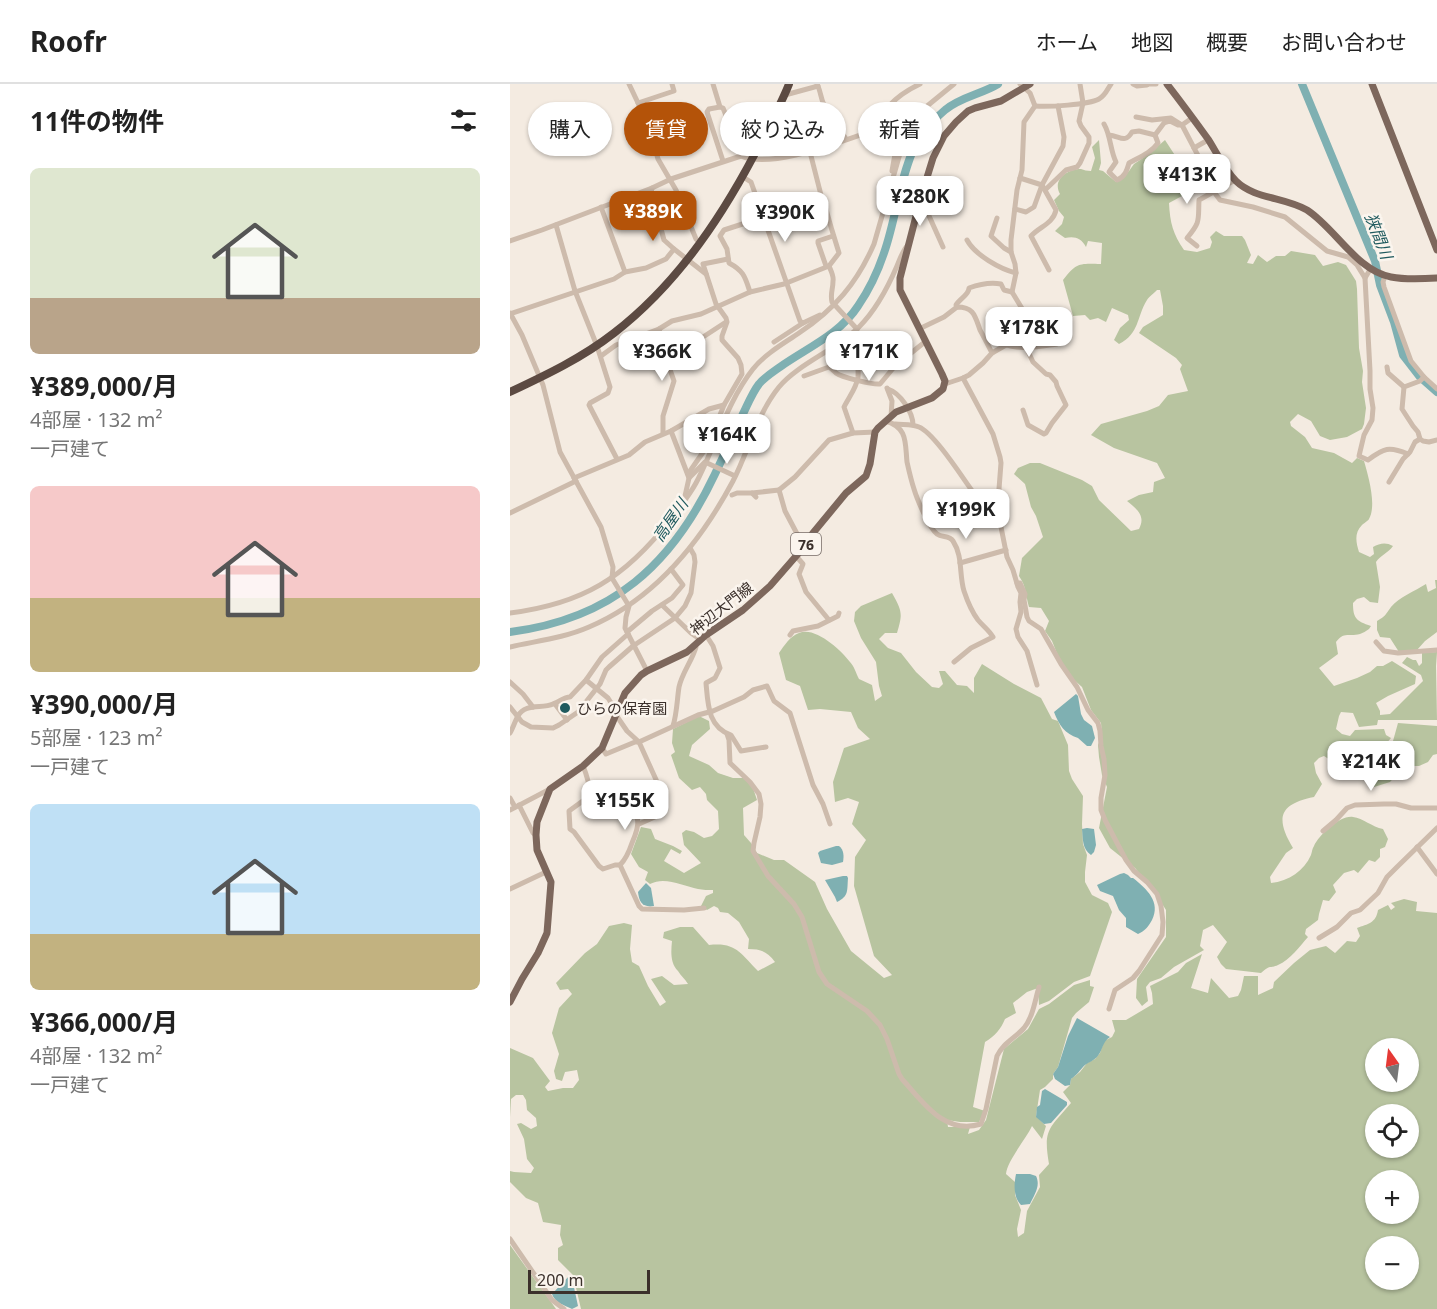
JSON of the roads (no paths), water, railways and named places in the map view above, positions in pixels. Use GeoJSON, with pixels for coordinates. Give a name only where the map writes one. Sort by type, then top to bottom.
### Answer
{"type":"FeatureCollection","features":[{"type":"Feature","properties":{"kind":"highway"},"geometry":{"type":"LineString","coordinates":[[510,392],[570,363],[597,346],[615,333],[666,285],[700,243],[743,177],[789,84]]}},
{"type":"Feature","properties":{"kind":"main road"},"geometry":{"type":"LineString","coordinates":[[1167,84],[1234,180],[1248,189],[1307,210],[1354,254],[1383,275],[1394,278],[1437,278]]}},
{"type":"Feature","properties":{"kind":"main road"},"geometry":{"type":"LineString","coordinates":[[1372,84],[1437,250]]}},
{"type":"Feature","properties":{"kind":"main road"},"geometry":{"type":"LineString","coordinates":[[875,432],[896,412],[932,398],[943,389],[945,384],[900,290],[900,278],[908,244],[937,147],[944,135],[968,111],[1001,101],[1024,86]]}},
{"type":"Feature","properties":{"kind":"main road","name":"神辺大門線"},"geometry":{"type":"LineString","coordinates":[[550,789],[583,766],[602,748],[625,693],[635,681],[647,670],[687,652],[703,637],[743,610],[770,586],[804,548],[813,533],[846,493],[866,476],[875,432]]}},
{"type":"Feature","properties":{"kind":"main road"},"geometry":{"type":"LineString","coordinates":[[510,1002],[547,933],[551,882],[537,850],[536,835],[537,822],[550,789]]}},
{"type":"Feature","properties":{"kind":"street"},"geometry":{"type":"LineString","coordinates":[[630,84],[638,102]]}},
{"type":"Feature","properties":{"kind":"street"},"geometry":{"type":"LineString","coordinates":[[641,102],[674,91],[672,84]]}},
{"type":"Feature","properties":{"kind":"street"},"geometry":{"type":"LineString","coordinates":[[713,84],[720,107],[706,112],[720,152]]}},
{"type":"Feature","properties":{"kind":"street"},"geometry":{"type":"LineString","coordinates":[[892,102],[920,84]]}},
{"type":"Feature","properties":{"kind":"street"},"geometry":{"type":"LineString","coordinates":[[742,374],[753,369],[775,349],[827,313],[850,287],[873,244],[904,139],[917,116],[952,84]]}},
{"type":"Feature","properties":{"kind":"street"},"geometry":{"type":"LineString","coordinates":[[1043,187],[1066,170],[1077,167],[1087,149],[1089,137],[1079,121],[1083,103],[1080,84]]}},
{"type":"Feature","properties":{"kind":"street"},"geometry":{"type":"LineString","coordinates":[[1035,106],[1058,106],[1094,101],[1101,98],[1111,84]]}},
{"type":"Feature","properties":{"kind":"street"},"geometry":{"type":"LineString","coordinates":[[1133,84],[1137,86],[1156,84]]}},
{"type":"Feature","properties":{"kind":"street"},"geometry":{"type":"LineString","coordinates":[[785,95],[818,85],[823,102]]}},
{"type":"Feature","properties":{"kind":"street"},"geometry":{"type":"LineString","coordinates":[[1024,86],[1035,106]]}},
{"type":"Feature","properties":{"kind":"street"},"geometry":{"type":"LineString","coordinates":[[1029,320],[1012,292],[1016,273],[1011,252],[1017,190],[1022,170],[1024,122],[1035,106]]}},
{"type":"Feature","properties":{"kind":"street"},"geometry":{"type":"LineString","coordinates":[[1015,209],[1026,212],[1034,207],[1059,154],[1064,142],[1058,106]]}},
{"type":"Feature","properties":{"kind":"street"},"geometry":{"type":"LineString","coordinates":[[1136,117],[1152,120],[1171,118],[1182,125],[1220,200],[1285,217],[1327,252],[1348,257],[1357,265],[1365,278],[1373,408],[1372,420],[1364,435],[1359,456],[1368,460],[1380,451],[1392,448],[1408,454]]}},
{"type":"Feature","properties":{"kind":"street"},"geometry":{"type":"LineString","coordinates":[[1155,135],[1164,123],[1170,121],[1182,125],[1192,118]]}},
{"type":"Feature","properties":{"kind":"street"},"geometry":{"type":"LineString","coordinates":[[1104,124],[1116,162],[1109,172],[1117,180],[1125,174],[1129,163],[1156,146],[1158,143],[1155,135]]}},
{"type":"Feature","properties":{"kind":"street"},"geometry":{"type":"LineString","coordinates":[[1109,135],[1126,139],[1132,132],[1137,131],[1155,135]]}},
{"type":"Feature","properties":{"kind":"street"},"geometry":{"type":"LineString","coordinates":[[846,139],[858,135]]}},
{"type":"Feature","properties":{"kind":"street"},"geometry":{"type":"LineString","coordinates":[[1194,148],[1208,140]]}},
{"type":"Feature","properties":{"kind":"street"},"geometry":{"type":"LineString","coordinates":[[657,156],[671,179],[696,239],[700,243]]}},
{"type":"Feature","properties":{"kind":"street"},"geometry":{"type":"LineString","coordinates":[[721,156],[723,161]]}},
{"type":"Feature","properties":{"kind":"street"},"geometry":{"type":"LineString","coordinates":[[510,241],[723,161],[741,156],[763,160],[786,156]]}},
{"type":"Feature","properties":{"kind":"street"},"geometry":{"type":"LineString","coordinates":[[601,356],[616,345],[659,329],[672,321],[701,314],[750,292],[787,282],[828,266],[839,253],[811,156]]}},
{"type":"Feature","properties":{"kind":"street"},"geometry":{"type":"LineString","coordinates":[[892,179],[895,156]]}},
{"type":"Feature","properties":{"kind":"street"},"geometry":{"type":"LineString","coordinates":[[743,177],[751,182],[800,321],[803,323]]}},
{"type":"Feature","properties":{"kind":"street"},"geometry":{"type":"LineString","coordinates":[[1020,178],[1043,187],[1056,210],[1050,222],[1031,236],[1049,270]]}},
{"type":"Feature","properties":{"kind":"street"},"geometry":{"type":"LineString","coordinates":[[1197,246],[1187,238],[1199,221],[1199,200],[1234,180]]}},
{"type":"Feature","properties":{"kind":"street"},"geometry":{"type":"LineString","coordinates":[[652,188],[651,203],[664,240],[707,275]]}},
{"type":"Feature","properties":{"kind":"street"},"geometry":{"type":"LineString","coordinates":[[921,197],[943,247]]}},
{"type":"Feature","properties":{"kind":"street"},"geometry":{"type":"LineString","coordinates":[[601,207],[625,272]]}},
{"type":"Feature","properties":{"kind":"street"},"geometry":{"type":"LineString","coordinates":[[750,292],[741,271],[729,263],[727,249],[720,236],[724,230],[764,217]]}},
{"type":"Feature","properties":{"kind":"street"},"geometry":{"type":"LineString","coordinates":[[660,225],[687,218]]}},
{"type":"Feature","properties":{"kind":"street"},"geometry":{"type":"LineString","coordinates":[[997,218],[991,236],[1011,252]]}},
{"type":"Feature","properties":{"kind":"street"},"geometry":{"type":"LineString","coordinates":[[556,225],[575,291],[601,356],[610,390],[589,405],[616,459]]}},
{"type":"Feature","properties":{"kind":"street"},"geometry":{"type":"LineString","coordinates":[[833,236],[818,241],[834,277],[831,291],[832,302],[857,329]]}},
{"type":"Feature","properties":{"kind":"street"},"geometry":{"type":"LineString","coordinates":[[967,240],[970,246],[983,257],[1016,273]]}},
{"type":"Feature","properties":{"kind":"street"},"geometry":{"type":"LineString","coordinates":[[510,647],[588,627],[643,596],[671,569],[690,548],[734,477],[766,408],[780,387],[797,371],[824,355],[857,329],[872,312],[908,244]]}},
{"type":"Feature","properties":{"kind":"street"},"geometry":{"type":"LineString","coordinates":[[647,670],[627,633],[625,624],[629,605],[612,579],[613,567],[605,538],[560,452],[541,378],[510,314],[614,279],[625,272],[646,268],[666,259],[674,249]]}},
{"type":"Feature","properties":{"kind":"street"},"geometry":{"type":"LineString","coordinates":[[684,500],[689,476],[708,445],[724,405],[742,374],[738,358],[722,339],[727,322],[716,304],[704,264],[728,259]]}},
{"type":"Feature","properties":{"kind":"street"},"geometry":{"type":"LineString","coordinates":[[1365,278],[1372,269]]}},
{"type":"Feature","properties":{"kind":"street"},"geometry":{"type":"LineString","coordinates":[[850,287],[855,273]]}},
{"type":"Feature","properties":{"kind":"street"},"geometry":{"type":"LineString","coordinates":[[1383,275],[1384,287],[1410,361],[1422,379],[1437,389]]}},
{"type":"Feature","properties":{"kind":"street"},"geometry":{"type":"LineString","coordinates":[[957,307],[956,304],[969,291],[969,288],[980,284],[1000,284],[1004,290],[1012,292]]}},
{"type":"Feature","properties":{"kind":"street"},"geometry":{"type":"LineString","coordinates":[[920,329],[944,317],[957,307],[966,308],[973,313],[992,352]]}},
{"type":"Feature","properties":{"kind":"street"},"geometry":{"type":"LineString","coordinates":[[774,342],[803,323],[827,313]]}},
{"type":"Feature","properties":{"kind":"street"},"geometry":{"type":"LineString","coordinates":[[945,384],[963,378],[976,370],[992,352],[1005,345],[1015,325],[1029,320],[1062,320]]}},
{"type":"Feature","properties":{"kind":"street"},"geometry":{"type":"LineString","coordinates":[[666,358],[675,350],[700,339],[727,322]]}},
{"type":"Feature","properties":{"kind":"street"},"geometry":{"type":"LineString","coordinates":[[659,329],[674,381],[663,416],[663,433]]}},
{"type":"Feature","properties":{"kind":"street"},"geometry":{"type":"LineString","coordinates":[[853,433],[844,407],[857,380],[855,339],[857,329]]}},
{"type":"Feature","properties":{"kind":"street"},"geometry":{"type":"LineString","coordinates":[[804,376],[830,367],[837,374],[873,385],[882,383],[894,366],[926,342]]}},
{"type":"Feature","properties":{"kind":"street"},"geometry":{"type":"LineString","coordinates":[[1005,345],[1026,347],[1057,344]]}},
{"type":"Feature","properties":{"kind":"street"},"geometry":{"type":"LineString","coordinates":[[1023,410],[1028,425],[1044,434],[1066,405],[1056,382],[1033,362],[1026,347]]}},
{"type":"Feature","properties":{"kind":"street"},"geometry":{"type":"LineString","coordinates":[[1387,367],[1388,373],[1404,387]]}},
{"type":"Feature","properties":{"kind":"street"},"geometry":{"type":"LineString","coordinates":[[510,614],[548,606],[575,597],[612,579],[637,557],[657,536],[696,483],[734,401],[753,369]]}},
{"type":"Feature","properties":{"kind":"street"},"geometry":{"type":"LineString","coordinates":[[963,378],[993,434],[1000,457],[1001,506],[998,512]]}},
{"type":"Feature","properties":{"kind":"street"},"geometry":{"type":"LineString","coordinates":[[1404,387],[1422,379]]}},
{"type":"Feature","properties":{"kind":"street"},"geometry":{"type":"LineString","coordinates":[[882,383],[895,393],[907,408],[913,425]]}},
{"type":"Feature","properties":{"kind":"street"},"geometry":{"type":"LineString","coordinates":[[1404,387],[1402,409],[1418,432],[1420,439],[1429,442],[1437,440]]}},
{"type":"Feature","properties":{"kind":"street"},"geometry":{"type":"LineString","coordinates":[[888,389],[892,401],[890,420]]}},
{"type":"Feature","properties":{"kind":"street"},"geometry":{"type":"LineString","coordinates":[[510,513],[616,459],[634,453],[645,442],[671,431],[710,409],[724,405]]}},
{"type":"Feature","properties":{"kind":"street"},"geometry":{"type":"LineString","coordinates":[[890,420],[927,431],[973,492],[998,512],[1006,550],[1021,593],[1021,612],[1016,629],[1037,685]]}},
{"type":"Feature","properties":{"kind":"street"},"geometry":{"type":"LineString","coordinates":[[890,420],[904,436],[907,462],[918,500],[932,530],[940,536],[952,539],[960,563],[964,592],[978,620],[993,637],[971,648],[954,662]]}},
{"type":"Feature","properties":{"kind":"street"},"geometry":{"type":"LineString","coordinates":[[671,431],[689,476]]}},
{"type":"Feature","properties":{"kind":"street"},"geometry":{"type":"LineString","coordinates":[[734,477],[735,494],[754,495],[779,490],[795,477],[829,440],[853,433],[875,432]]}},
{"type":"Feature","properties":{"kind":"street"},"geometry":{"type":"LineString","coordinates":[[1389,482],[1415,442],[1420,439]]}},
{"type":"Feature","properties":{"kind":"street"},"geometry":{"type":"LineString","coordinates":[[706,462],[734,477]]}},
{"type":"Feature","properties":{"kind":"street"},"geometry":{"type":"LineString","coordinates":[[689,476],[706,462]]}},
{"type":"Feature","properties":{"kind":"street"},"geometry":{"type":"LineString","coordinates":[[779,490],[785,512],[804,548]]}},
{"type":"Feature","properties":{"kind":"street"},"geometry":{"type":"LineString","coordinates":[[510,707],[522,722],[531,727],[553,728],[578,712],[597,689],[606,670],[633,646],[675,618],[685,606],[691,593],[695,562],[690,548]]}},
{"type":"Feature","properties":{"kind":"street"},"geometry":{"type":"LineString","coordinates":[[960,563],[1006,550]]}},
{"type":"Feature","properties":{"kind":"street"},"geometry":{"type":"LineString","coordinates":[[796,556],[802,564],[799,574],[806,592],[829,620]]}},
{"type":"Feature","properties":{"kind":"street"},"geometry":{"type":"LineString","coordinates":[[510,733],[517,716],[526,708],[555,704],[565,697],[570,697],[586,680],[602,657],[627,633],[672,598],[683,585],[671,569]]}},
{"type":"Feature","properties":{"kind":"street"},"geometry":{"type":"LineString","coordinates":[[1017,583],[1020,583],[1024,589],[1029,621],[1041,629],[1077,687],[1088,710],[1098,723],[1105,775],[1101,810],[1126,860],[1157,894],[1161,906],[1162,935],[1139,971],[1115,990],[1109,1009]]}},
{"type":"Feature","properties":{"kind":"street"},"geometry":{"type":"LineString","coordinates":[[662,605],[691,633],[703,637],[713,646],[720,668],[715,678],[706,683],[714,723],[731,735],[741,751],[766,747]]}},
{"type":"Feature","properties":{"kind":"street"},"geometry":{"type":"LineString","coordinates":[[790,635],[793,631],[818,626],[839,614]]}},
{"type":"Feature","properties":{"kind":"street"},"geometry":{"type":"LineString","coordinates":[[1376,642],[1384,651],[1398,653],[1437,650]]}},
{"type":"Feature","properties":{"kind":"street"},"geometry":{"type":"LineString","coordinates":[[674,726],[679,686],[694,655],[695,645]]}},
{"type":"Feature","properties":{"kind":"street"},"geometry":{"type":"LineString","coordinates":[[586,680],[608,698],[627,731],[639,742],[658,784],[656,797],[659,815],[639,824]]}},
{"type":"Feature","properties":{"kind":"street"},"geometry":{"type":"LineString","coordinates":[[510,682],[533,707]]}},
{"type":"Feature","properties":{"kind":"street"},"geometry":{"type":"LineString","coordinates":[[602,748],[606,754],[639,742],[744,697],[753,690],[767,686],[774,700],[790,713],[813,785],[830,824]]}},
{"type":"Feature","properties":{"kind":"street"},"geometry":{"type":"LineString","coordinates":[[555,704],[567,720]]}},
{"type":"Feature","properties":{"kind":"street"},"geometry":{"type":"LineString","coordinates":[[727,734],[730,763],[754,786],[759,794],[760,817],[753,851],[768,876],[794,904],[802,917],[819,972],[827,984],[867,1011],[880,1025],[899,1074],[936,1115],[958,1125],[981,1124],[997,1056],[1001,1048],[1026,1026],[1039,987]]}},
{"type":"Feature","properties":{"kind":"street"},"geometry":{"type":"LineString","coordinates":[[583,766],[589,779],[591,795],[598,805],[625,798],[656,782]]}},
{"type":"Feature","properties":{"kind":"street"},"geometry":{"type":"LineString","coordinates":[[515,807],[550,789]]}},
{"type":"Feature","properties":{"kind":"street"},"geometry":{"type":"LineString","coordinates":[[591,795],[569,811],[570,829],[603,869],[620,865],[625,860],[638,828],[639,824],[634,812],[625,798]]}},
{"type":"Feature","properties":{"kind":"street"},"geometry":{"type":"LineString","coordinates":[[510,798],[536,835]]}},
{"type":"Feature","properties":{"kind":"street"},"geometry":{"type":"LineString","coordinates":[[1323,831],[1347,808],[1355,805],[1396,804],[1411,808],[1437,808]]}},
{"type":"Feature","properties":{"kind":"street"},"geometry":{"type":"LineString","coordinates":[[1319,938],[1337,927],[1351,913],[1360,910],[1378,893],[1387,877],[1437,828]]}},
{"type":"Feature","properties":{"kind":"street"},"geometry":{"type":"LineString","coordinates":[[1418,848],[1437,874]]}},
{"type":"Feature","properties":{"kind":"street"},"geometry":{"type":"LineString","coordinates":[[620,865],[642,909],[704,908]]}},
{"type":"Feature","properties":{"kind":"street"},"geometry":{"type":"LineString","coordinates":[[510,889],[546,872]]}},
{"type":"Feature","properties":{"kind":"street"},"geometry":{"type":"LineString","coordinates":[[510,1239],[552,1300],[564,1309]]}},
{"type":"Feature","properties":{"kind":"water"},"geometry":{"type":"Polygon","coordinates":[[[1076,694],[1084,720],[1092,726],[1095,738],[1091,746],[1087,746],[1066,731],[1060,725],[1054,712],[1076,694]]]}},
{"type":"Feature","properties":{"kind":"water"},"geometry":{"type":"Polygon","coordinates":[[[1082,829],[1094,829],[1096,845],[1091,855],[1084,847],[1082,829]]]}},
{"type":"Feature","properties":{"kind":"water"},"geometry":{"type":"Polygon","coordinates":[[[836,846],[843,851],[843,862],[832,865],[821,863],[818,853],[836,846]]]}},
{"type":"Feature","properties":{"kind":"water"},"geometry":{"type":"Polygon","coordinates":[[[1124,873],[1143,887],[1154,902],[1152,920],[1143,932],[1138,934],[1126,927],[1126,918],[1119,910],[1113,896],[1100,891],[1097,885],[1124,873]]]}},
{"type":"Feature","properties":{"kind":"water"},"geometry":{"type":"Polygon","coordinates":[[[843,876],[848,878],[847,893],[837,902],[825,880],[843,876]]]}},
{"type":"Feature","properties":{"kind":"water"},"geometry":{"type":"Polygon","coordinates":[[[646,883],[651,888],[654,906],[644,905],[639,899],[638,892],[646,883]]]}},
{"type":"Feature","properties":{"kind":"water"},"geometry":{"type":"Polygon","coordinates":[[[1077,1018],[1110,1037],[1105,1041],[1097,1057],[1071,1079],[1070,1085],[1065,1086],[1055,1079],[1053,1074],[1058,1067],[1068,1036],[1077,1018]]]}},
{"type":"Feature","properties":{"kind":"water"},"geometry":{"type":"Polygon","coordinates":[[[1045,1089],[1067,1102],[1067,1105],[1051,1123],[1044,1124],[1036,1117],[1042,1091],[1045,1089]]]}},
{"type":"Feature","properties":{"kind":"water"},"geometry":{"type":"Polygon","coordinates":[[[1016,1174],[1036,1176],[1037,1187],[1030,1204],[1021,1205],[1015,1194],[1016,1174]]]}},
{"type":"Feature","properties":{"kind":"water"},"geometry":{"type":"Polygon","coordinates":[[[570,1275],[578,1306],[572,1309],[558,1302],[552,1294],[570,1275]]]}},
{"type":"Feature","properties":{"kind":"waterway","name":"高屋川"},"geometry":{"type":"LineString","coordinates":[[510,632],[546,625],[579,615],[608,600],[635,582],[658,561],[698,506],[759,384],[780,367],[833,333],[851,316],[862,300],[882,260],[909,161],[923,133],[951,106],[998,84]]}},
{"type":"Feature","properties":{"kind":"waterway","name":"狭間川"},"geometry":{"type":"LineString","coordinates":[[1302,84],[1375,261],[1380,285],[1403,355],[1420,377],[1437,392]]}},
{"type":"Feature","properties":{"kind":"place","name":"ひらの保育園"},"geometry":{"type":"Point","coordinates":[565,708]}}]}
